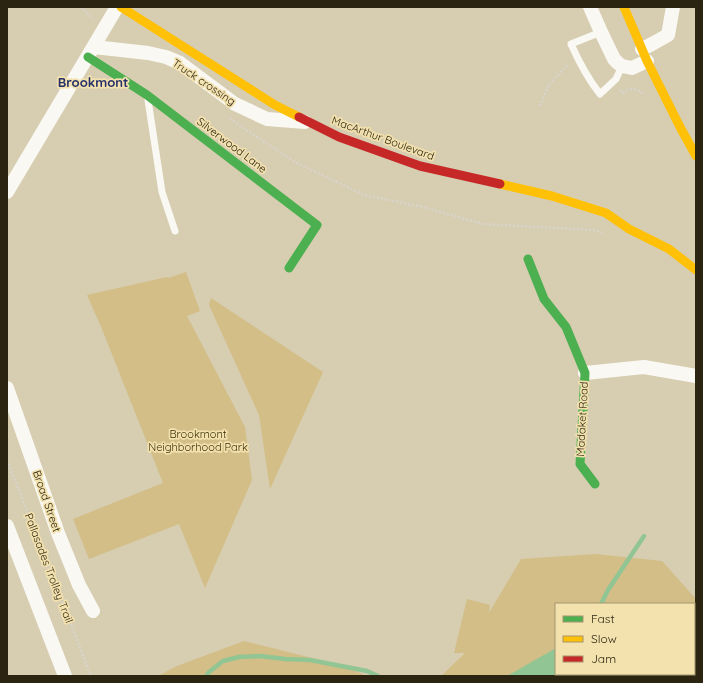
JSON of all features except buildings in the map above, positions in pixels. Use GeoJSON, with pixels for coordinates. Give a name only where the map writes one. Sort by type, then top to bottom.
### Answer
{"type":"FeatureCollection","features":[{"type":"Feature","properties":{"kind":"street"},"geometry":{"type":"LineString","coordinates":[[7,192],[118,7]]}},
{"type":"Feature","properties":{"kind":"street","name":"MacArthur Boulevard"},"geometry":{"type":"LineString","coordinates":[[121,7],[275,105],[339,137],[420,166],[552,196],[606,213],[629,229],[669,249],[696,270]]}},
{"type":"Feature","properties":{"kind":"street"},"geometry":{"type":"LineString","coordinates":[[590,7],[614,59],[618,64],[632,68],[652,44],[668,35],[673,7]]}},
{"type":"Feature","properties":{"kind":"street"},"geometry":{"type":"LineString","coordinates":[[624,7],[644,55],[696,156]]}},
{"type":"Feature","properties":{"kind":"street","name":"Silverwood Lane"},"geometry":{"type":"LineString","coordinates":[[91,52],[317,225],[289,268]]}},
{"type":"Feature","properties":{"kind":"street","name":"Truck crossing"},"geometry":{"type":"LineString","coordinates":[[91,52],[148,53],[166,57],[180,63],[235,104],[267,120],[311,123]]}},
{"type":"Feature","properties":{"kind":"street","name":"Madaket Road"},"geometry":{"type":"LineString","coordinates":[[528,259],[544,299],[566,327],[585,373],[580,464],[596,484]]}},
{"type":"Feature","properties":{"kind":"street","name":"Madaket Road"},"geometry":{"type":"LineString","coordinates":[[585,373],[644,366],[696,376]]}},
{"type":"Feature","properties":{"kind":"street","name":"Broad Street"},"geometry":{"type":"LineString","coordinates":[[7,388],[58,533],[79,585],[93,611]]}},
{"type":"Feature","properties":{"kind":"street"},"geometry":{"type":"LineString","coordinates":[[7,526],[65,676]]}},
{"type":"Feature","properties":{"kind":"lane"},"geometry":{"type":"LineString","coordinates":[[601,32],[572,44],[576,56],[591,83],[600,94],[616,79],[622,66]]}},
{"type":"Feature","properties":{"kind":"lane"},"geometry":{"type":"LineString","coordinates":[[147,95],[162,192],[175,231]]}},
{"type":"Feature","properties":{"kind":"path"},"geometry":{"type":"LineString","coordinates":[[540,106],[550,84],[576,56]]}},
{"type":"Feature","properties":{"kind":"path"},"geometry":{"type":"LineString","coordinates":[[613,82],[623,93],[628,89],[634,89],[642,93],[644,92]]}},
{"type":"Feature","properties":{"kind":"path","name":"Pallasades Trolley Trail"},"geometry":{"type":"LineString","coordinates":[[7,460],[91,676]]}},
{"type":"Feature","properties":{"kind":"green space","name":"Brookmont Neighborhood Park"},"geometry":{"type":"Polygon","coordinates":[[[186,272],[200,311],[187,316],[245,427],[252,480],[205,588],[179,524],[89,559],[73,519],[163,483],[87,295],[168,278],[186,272]]]}},
{"type":"Feature","properties":{"kind":"green space","name":"Brookmont Neighborhood Park"},"geometry":{"type":"Polygon","coordinates":[[[211,298],[323,372],[270,489],[259,415],[209,305],[211,298]]]}},
{"type":"Feature","properties":{"kind":"green space"},"geometry":{"type":"Polygon","coordinates":[[[596,554],[662,561],[696,599],[696,676],[441,676],[465,653],[454,653],[467,599],[490,605],[489,613],[521,559],[596,554]]]}},
{"type":"Feature","properties":{"kind":"green space"},"geometry":{"type":"Polygon","coordinates":[[[244,641],[344,666],[367,676],[158,676],[177,666],[244,641]]]}},
{"type":"Feature","properties":{"kind":"shaded area"},"geometry":{"type":"Polygon","coordinates":[[[555,649],[555,675],[574,675],[574,676],[507,676],[555,649]]]}},
{"type":"Feature","properties":{"kind":"waterway"},"geometry":{"type":"LineString","coordinates":[[602,603],[608,590],[644,536]]}},
{"type":"Feature","properties":{"kind":"waterway"},"geometry":{"type":"LineString","coordinates":[[206,676],[223,661],[239,657],[260,656],[310,660],[367,671],[378,676]]}},
{"type":"Feature","properties":{"kind":"traffic: fast"},"geometry":{"type":"LineString","coordinates":[[88,57],[147,95],[317,225],[289,268]]}},
{"type":"Feature","properties":{"kind":"traffic: fast"},"geometry":{"type":"LineString","coordinates":[[528,259],[544,299],[566,327],[585,373],[580,464],[595,484]]}},
{"type":"Feature","properties":{"kind":"traffic: slow"},"geometry":{"type":"LineString","coordinates":[[121,7],[275,105],[299,117]]}},
{"type":"Feature","properties":{"kind":"traffic: slow"},"geometry":{"type":"LineString","coordinates":[[624,7],[647,61],[696,156]]}},
{"type":"Feature","properties":{"kind":"traffic: slow"},"geometry":{"type":"LineString","coordinates":[[500,184],[552,196],[606,213],[629,229],[669,249],[696,270]]}},
{"type":"Feature","properties":{"kind":"traffic: jam"},"geometry":{"type":"LineString","coordinates":[[299,117],[339,137],[420,166],[500,184]]}},
{"type":"Feature","properties":{"kind":"district","name":"Brookmont"},"geometry":{"type":"Point","coordinates":[93,82]}}]}
